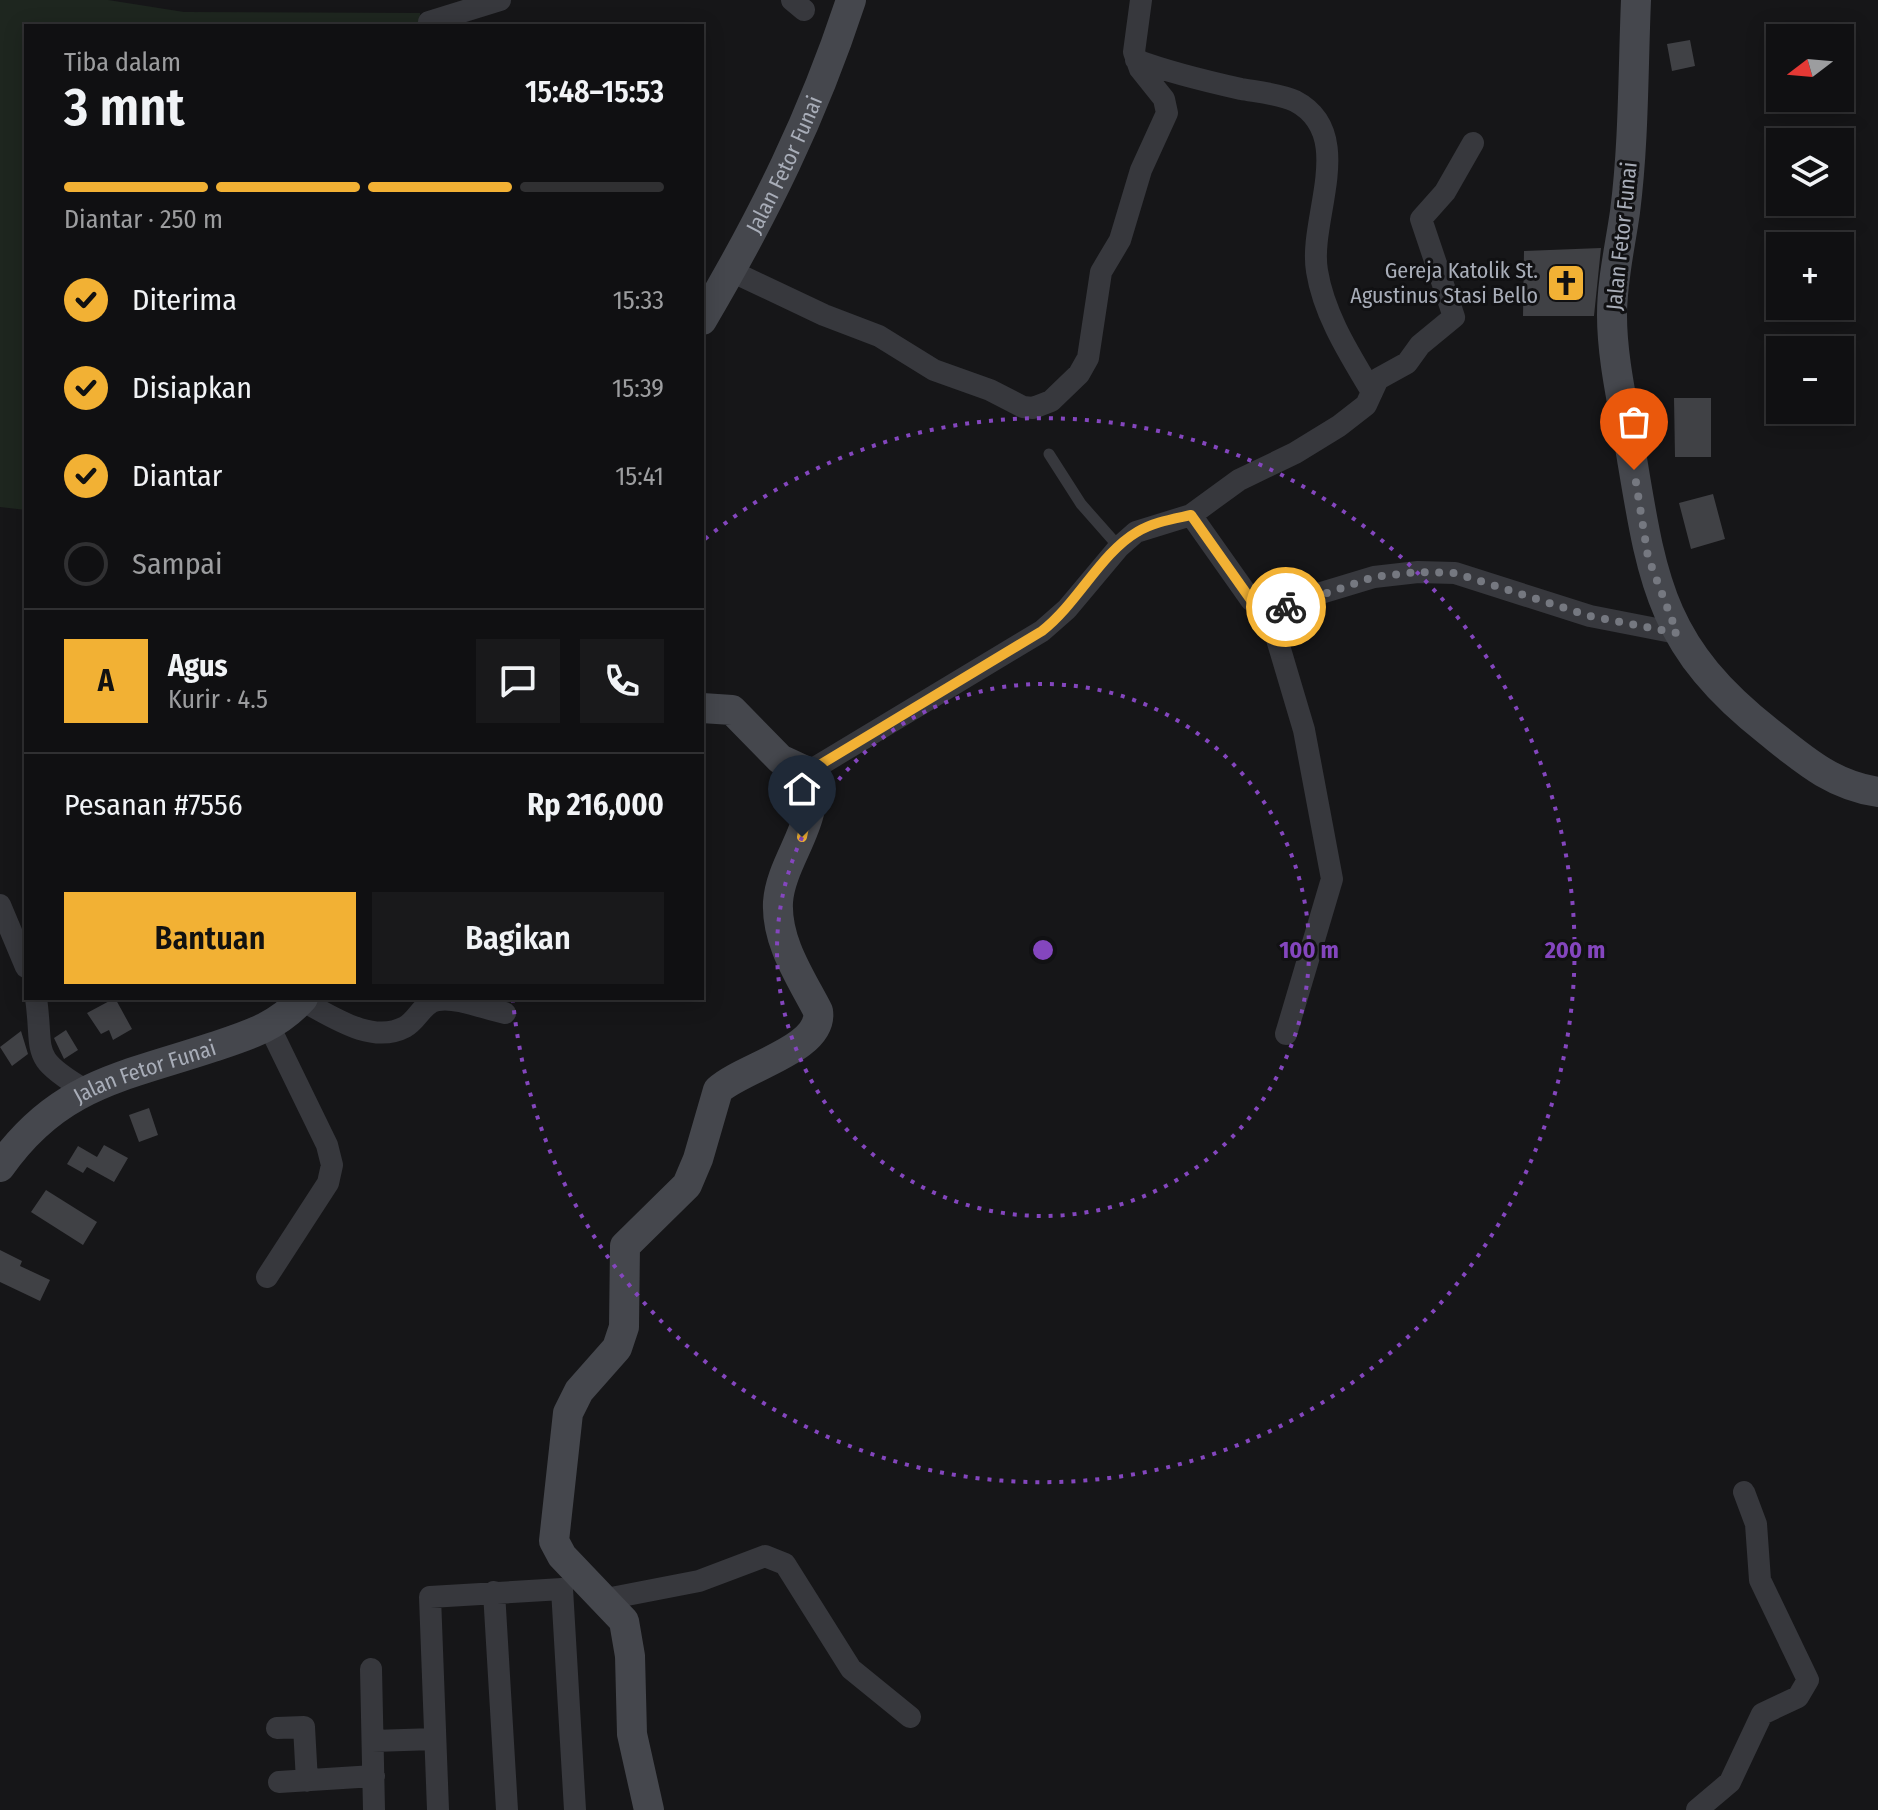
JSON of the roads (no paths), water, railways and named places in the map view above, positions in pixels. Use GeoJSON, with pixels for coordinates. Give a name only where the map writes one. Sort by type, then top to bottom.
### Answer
{"type":"FeatureCollection","features":[{"type":"Feature","properties":{"kind":"street"},"geometry":{"type":"LineString","coordinates":[[429,22],[500,0]]}},
{"type":"Feature","properties":{"kind":"street","name":"Jalan Fetor Funai"},"geometry":{"type":"LineString","coordinates":[[704,317],[768,206],[802,135],[851,0]]}},
{"type":"Feature","properties":{"kind":"street"},"geometry":{"type":"LineString","coordinates":[[731,271],[824,315],[879,336],[934,370],[990,390],[1023,407],[1042,406],[1066,388],[1088,358],[1101,272],[1120,240],[1141,170],[1167,113],[1164,99],[1136,60],[1134,44],[1141,0]]}},
{"type":"Feature","properties":{"kind":"street","name":"Jalan Fetor Funai"},"geometry":{"type":"LineString","coordinates":[[1636,0],[1625,211],[1612,315],[1615,354],[1648,557],[1677,633],[1707,675],[1756,722],[1823,774],[1841,784],[1878,792]]}},
{"type":"Feature","properties":{"kind":"street"},"geometry":{"type":"LineString","coordinates":[[1136,60],[1181,75],[1292,100],[1314,116],[1322,129],[1326,150],[1324,197],[1315,260],[1317,275],[1346,347],[1372,392]]}},
{"type":"Feature","properties":{"kind":"street"},"geometry":{"type":"LineString","coordinates":[[808,772],[1042,631],[1067,609],[1119,547],[1136,532],[1191,515],[1239,480],[1295,453],[1366,405],[1378,379],[1407,363],[1420,345],[1454,317],[1421,219],[1445,192],[1473,143]]}},
{"type":"Feature","properties":{"kind":"street"},"geometry":{"type":"LineString","coordinates":[[1191,515],[1251,600],[1268,609],[1278,609],[1374,577],[1418,572],[1455,573],[1590,616],[1677,633]]}},
{"type":"Feature","properties":{"kind":"street"},"geometry":{"type":"LineString","coordinates":[[1268,609],[1304,730],[1332,879],[1286,1034]]}},
{"type":"Feature","properties":{"kind":"street"},"geometry":{"type":"LineString","coordinates":[[704,708],[732,710],[749,723],[780,759],[808,772]]}},
{"type":"Feature","properties":{"kind":"street"},"geometry":{"type":"LineString","coordinates":[[649,1810],[632,1734],[627,1630],[619,1613],[601,1600],[562,1556],[554,1541],[568,1413],[579,1391],[609,1361],[622,1336],[625,1246],[687,1185],[718,1090],[750,1069],[808,1041],[815,1032],[818,1011],[784,941],[778,905],[806,821],[811,792],[808,772]]}},
{"type":"Feature","properties":{"kind":"street"},"geometry":{"type":"LineString","coordinates":[[0,905],[24,962]]}},
{"type":"Feature","properties":{"kind":"street"},"geometry":{"type":"LineString","coordinates":[[36,1000],[37,1047],[53,1067],[85,1090]]}},
{"type":"Feature","properties":{"kind":"street","name":"Jalan Fetor Funai"},"geometry":{"type":"LineString","coordinates":[[0,1167],[36,1124],[59,1104],[85,1090],[270,1028],[301,1000]]}},
{"type":"Feature","properties":{"kind":"street"},"geometry":{"type":"LineString","coordinates":[[304,1000],[353,1027],[379,1032],[407,1026],[423,1007],[436,1000],[505,1013]]}},
{"type":"Feature","properties":{"kind":"street"},"geometry":{"type":"LineString","coordinates":[[267,1277],[328,1183],[332,1165],[307,1101],[270,1028]]}},
{"type":"Feature","properties":{"kind":"street"},"geometry":{"type":"LineString","coordinates":[[1697,1810],[1730,1782],[1762,1714],[1798,1697],[1808,1680],[1760,1580],[1756,1524],[1744,1492]]}},
{"type":"Feature","properties":{"kind":"street"},"geometry":{"type":"LineString","coordinates":[[601,1600],[679,1586],[765,1556],[777,1558],[785,1564],[851,1669],[910,1717]]}},
{"type":"Feature","properties":{"kind":"street"},"geometry":{"type":"LineString","coordinates":[[438,1810],[430,1597],[562,1589],[575,1810]]}},
{"type":"Feature","properties":{"kind":"street"},"geometry":{"type":"LineString","coordinates":[[494,1592],[507,1810]]}},
{"type":"Feature","properties":{"kind":"street"},"geometry":{"type":"LineString","coordinates":[[371,1669],[374,1810]]}},
{"type":"Feature","properties":{"kind":"street"},"geometry":{"type":"LineString","coordinates":[[277,1728],[304,1727],[307,1781]]}},
{"type":"Feature","properties":{"kind":"street"},"geometry":{"type":"LineString","coordinates":[[373,1741],[435,1739]]}},
{"type":"Feature","properties":{"kind":"street"},"geometry":{"type":"LineString","coordinates":[[279,1782],[374,1776]]}},
{"type":"Feature","properties":{"kind":"lane"},"geometry":{"type":"LineString","coordinates":[[1049,454],[1081,504],[1119,547]]}},
{"type":"Feature","properties":{"kind":"place","name":"Gereja Katolik St. Agustinus Stasi Bello"},"geometry":{"type":"Point","coordinates":[1566,283]}}]}
